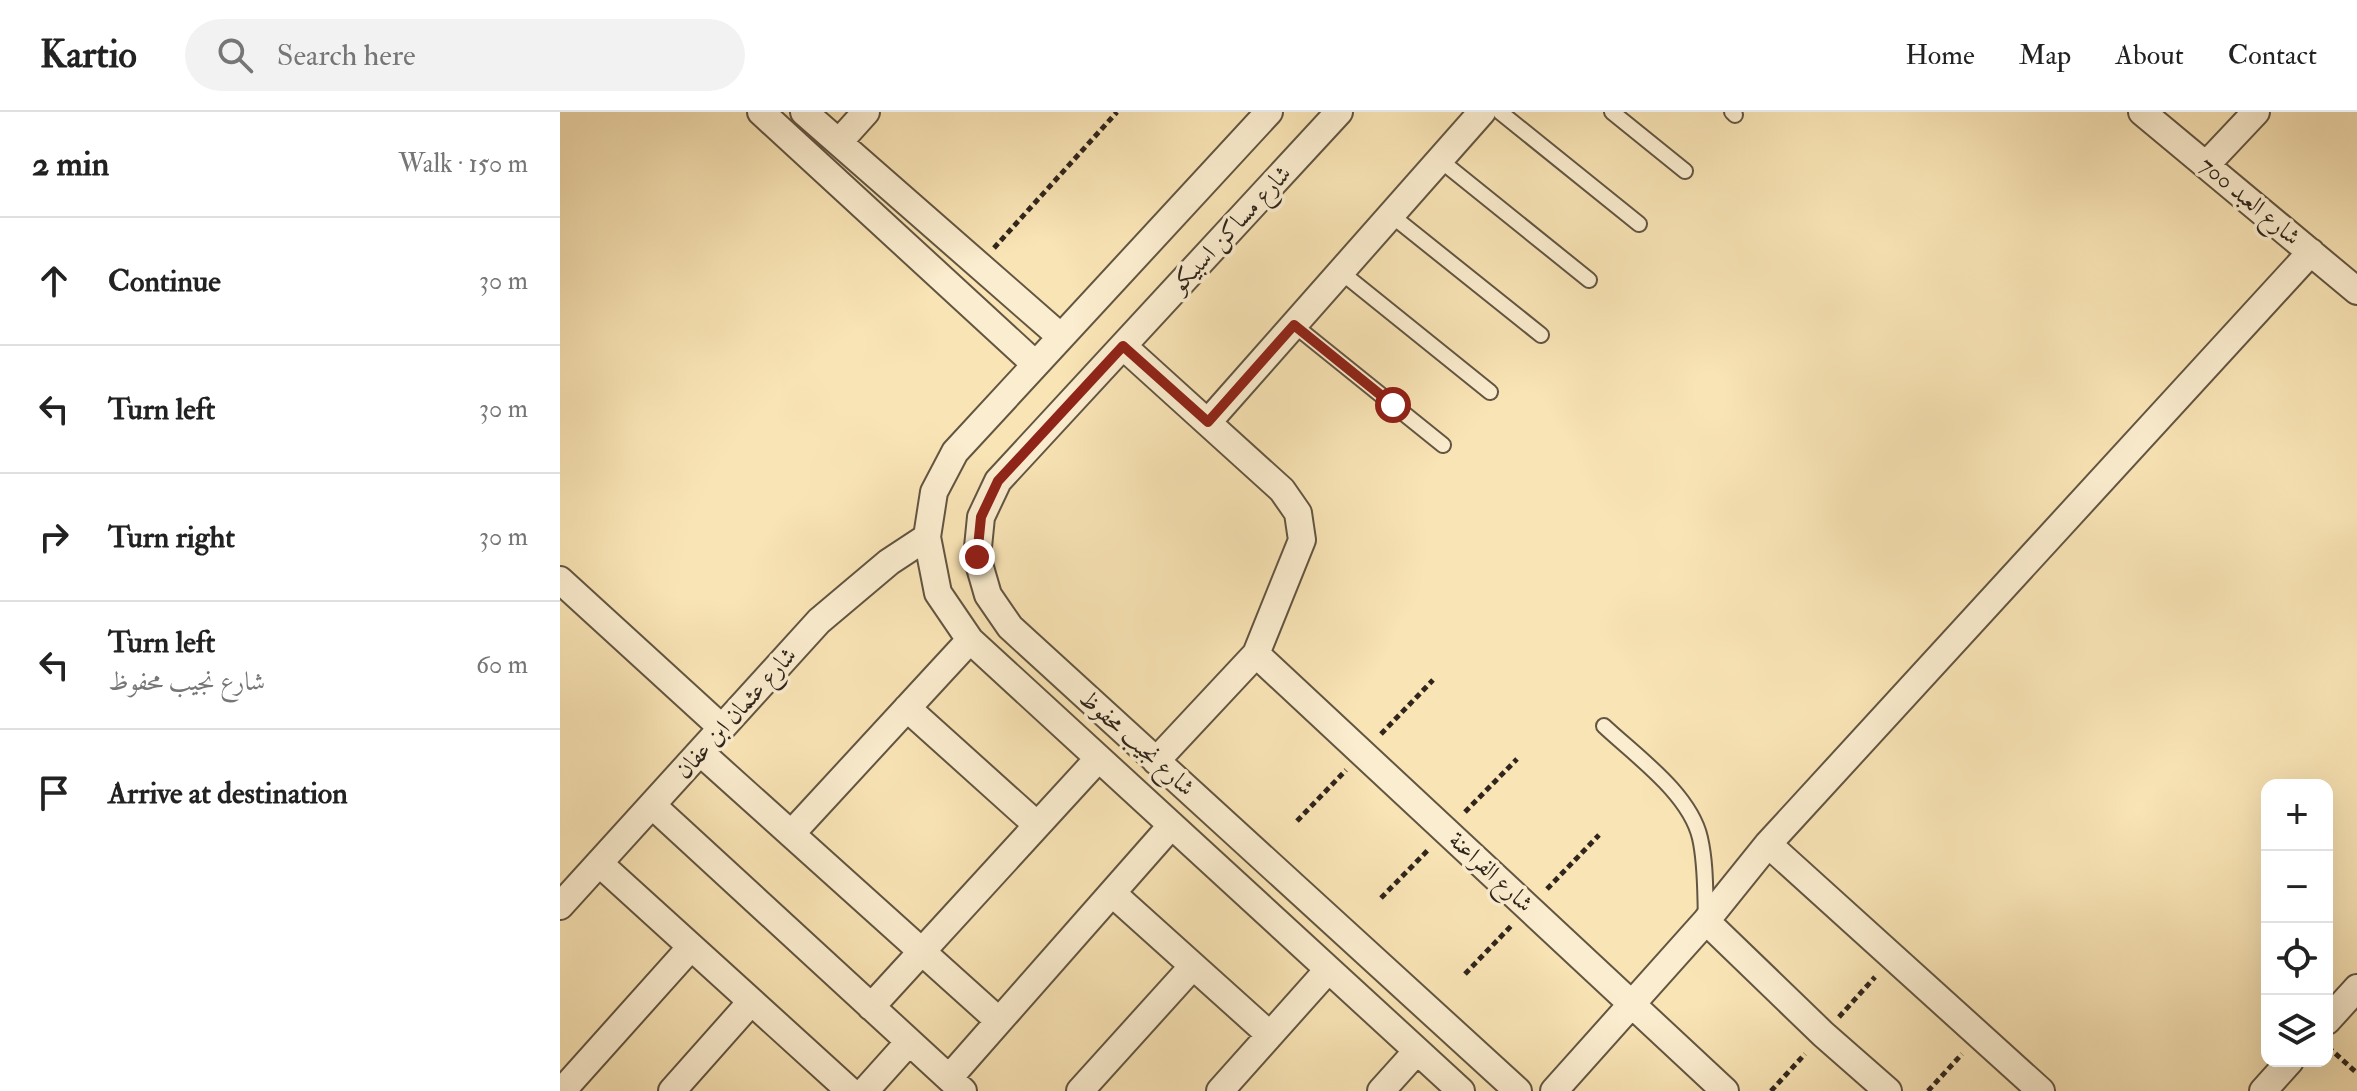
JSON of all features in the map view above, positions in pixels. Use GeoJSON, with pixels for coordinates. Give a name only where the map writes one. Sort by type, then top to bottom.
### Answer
{"type":"FeatureCollection","features":[{"type":"Feature","properties":{"kind":"street"},"geometry":{"type":"LineString","coordinates":[[761,112],[1035,364]]}},
{"type":"Feature","properties":{"kind":"street"},"geometry":{"type":"LineString","coordinates":[[804,112],[1061,337],[1269,112]]}},
{"type":"Feature","properties":{"kind":"street"},"geometry":{"type":"LineString","coordinates":[[839,142],[866,112]]}},
{"type":"Feature","properties":{"kind":"street","name":"شارع مساكن اسبيكو"},"geometry":{"type":"LineString","coordinates":[[1123,346],[1339,112]]}},
{"type":"Feature","properties":{"kind":"street"},"geometry":{"type":"LineString","coordinates":[[1208,422],[1482,112]]}},
{"type":"Feature","properties":{"kind":"street","name":"شارع العبد 700"},"geometry":{"type":"LineString","coordinates":[[2142,112],[2357,291]]}},
{"type":"Feature","properties":{"kind":"street"},"geometry":{"type":"LineString","coordinates":[[2206,165],[2256,112]]}},
{"type":"Feature","properties":{"kind":"street"},"geometry":{"type":"LineString","coordinates":[[1554,1091],[1706,921],[1768,844],[2311,252]]}},
{"type":"Feature","properties":{"kind":"street","name":"شارع نجيب محفوظ"},"geometry":{"type":"LineString","coordinates":[[1061,337],[955,452],[934,492],[927,537],[938,593],[970,640],[1461,1091]]}},
{"type":"Feature","properties":{"kind":"street"},"geometry":{"type":"LineString","coordinates":[[1123,346],[1282,490],[1298,513],[1302,540],[1256,654],[1156,761]]}},
{"type":"Feature","properties":{"kind":"street","name":"شارع نجيب محفوظ"},"geometry":{"type":"LineString","coordinates":[[1123,346],[998,481],[981,517],[977,557],[988,595],[1010,627],[1518,1091]]}},
{"type":"Feature","properties":{"kind":"street","name":"شارع عثمان ابن عفان"},"geometry":{"type":"LineString","coordinates":[[560,906],[819,621],[877,571],[927,537]]}},
{"type":"Feature","properties":{"kind":"street"},"geometry":{"type":"LineString","coordinates":[[560,580],[722,728]]}},
{"type":"Feature","properties":{"kind":"street"},"geometry":{"type":"LineString","coordinates":[[791,834],[970,640]]}},
{"type":"Feature","properties":{"kind":"street","name":"شارع الفراعنة"},"geometry":{"type":"LineString","coordinates":[[1256,654],[1725,1091]]}},
{"type":"Feature","properties":{"kind":"street"},"geometry":{"type":"LineString","coordinates":[[907,708],[1037,825]]}},
{"type":"Feature","properties":{"kind":"street"},"geometry":{"type":"LineString","coordinates":[[700,752],[999,1021]]}},
{"type":"Feature","properties":{"kind":"street"},"geometry":{"type":"LineString","coordinates":[[871,1007],[1098,759]]}},
{"type":"Feature","properties":{"kind":"street"},"geometry":{"type":"LineString","coordinates":[[652,805],[956,1084],[999,1021],[1171,826]]}},
{"type":"Feature","properties":{"kind":"street"},"geometry":{"type":"LineString","coordinates":[[1768,844],[2041,1091]]}},
{"type":"Feature","properties":{"kind":"street"},"geometry":{"type":"LineString","coordinates":[[599,863],[850,1091]]}},
{"type":"Feature","properties":{"kind":"street"},"geometry":{"type":"LineString","coordinates":[[1112,893],[1270,1035]]}},
{"type":"Feature","properties":{"kind":"street"},"geometry":{"type":"LineString","coordinates":[[1706,921],[1823,1034],[1888,1091]]}},
{"type":"Feature","properties":{"kind":"street"},"geometry":{"type":"LineString","coordinates":[[562,1091],[691,947]]}},
{"type":"Feature","properties":{"kind":"street"},"geometry":{"type":"LineString","coordinates":[[1080,1091],[1193,966]]}},
{"type":"Feature","properties":{"kind":"street"},"geometry":{"type":"LineString","coordinates":[[1220,1091],[1328,970]]}},
{"type":"Feature","properties":{"kind":"street"},"geometry":{"type":"LineString","coordinates":[[2333,1014],[2357,988]]}},
{"type":"Feature","properties":{"kind":"street"},"geometry":{"type":"LineString","coordinates":[[672,1091],[751,1002]]}},
{"type":"Feature","properties":{"kind":"street"},"geometry":{"type":"LineString","coordinates":[[865,1091],[909,1042]]}},
{"type":"Feature","properties":{"kind":"street"},"geometry":{"type":"LineString","coordinates":[[1381,1091],[1417,1051]]}},
{"type":"Feature","properties":{"kind":"street"},"geometry":{"type":"LineString","coordinates":[[2263,1091],[2285,1067]]}},
{"type":"Feature","properties":{"kind":"lane"},"geometry":{"type":"LineString","coordinates":[[1500,112],[1639,224]]}},
{"type":"Feature","properties":{"kind":"lane"},"geometry":{"type":"LineString","coordinates":[[1612,112],[1685,171]]}},
{"type":"Feature","properties":{"kind":"lane"},"geometry":{"type":"LineString","coordinates":[[1440,160],[1589,280]]}},
{"type":"Feature","properties":{"kind":"lane"},"geometry":{"type":"LineString","coordinates":[[1391,215],[1541,335]]}},
{"type":"Feature","properties":{"kind":"lane"},"geometry":{"type":"LineString","coordinates":[[1341,272],[1490,392]]}},
{"type":"Feature","properties":{"kind":"lane"},"geometry":{"type":"LineString","coordinates":[[1294,325],[1443,445]]}},
{"type":"Feature","properties":{"kind":"lane"},"geometry":{"type":"LineString","coordinates":[[1604,726],[1679,796],[1692,815],[1700,838],[1706,921]]}},
{"type":"Feature","properties":{"kind":"path"},"geometry":{"type":"LineString","coordinates":[[979,265],[1117,112]]}},
{"type":"Feature","properties":{"kind":"path"},"geometry":{"type":"LineString","coordinates":[[1928,1091],[1979,1036]]}},
{"type":"Feature","properties":{"kind":"path"},"geometry":{"type":"LineString","coordinates":[[2333,1051],[2357,1073]]}},
{"type":"Feature","properties":{"kind":"route"},"geometry":{"type":"LineString","coordinates":[[977,557],[981,517],[998,481],[1123,346],[1208,422],[1294,325],[1393,405]]}}]}
